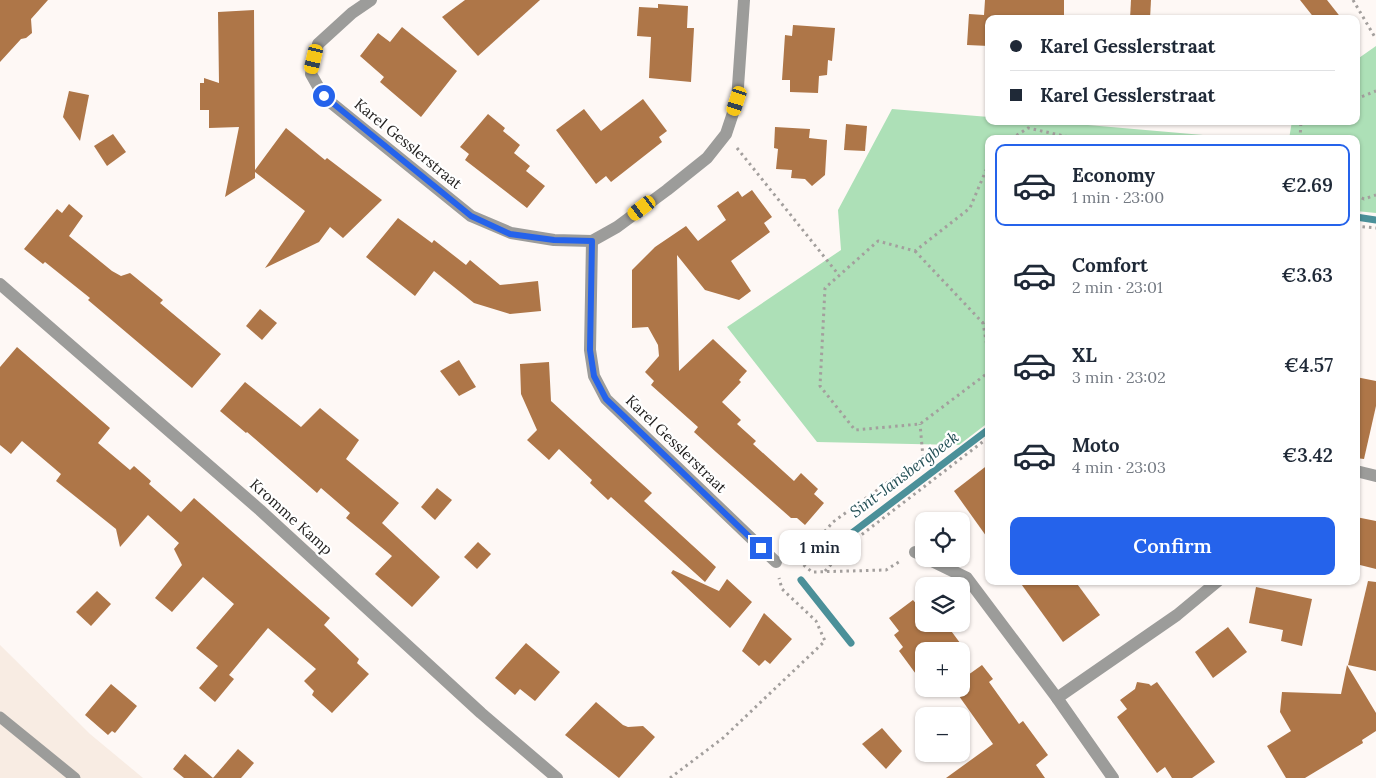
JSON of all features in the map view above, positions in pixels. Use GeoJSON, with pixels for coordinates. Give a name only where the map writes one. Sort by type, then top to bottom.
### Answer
{"type":"FeatureCollection","features":[{"type":"Feature","properties":{"kind":"street","name":"Karel Gesslerstraat"},"geometry":{"type":"LineString","coordinates":[[371,0],[352,13],[318,44],[311,74],[324,96],[471,216],[510,234],[554,240],[592,241],[590,350],[594,376],[606,399],[776,562]]}},
{"type":"Feature","properties":{"kind":"street"},"geometry":{"type":"LineString","coordinates":[[592,241],[617,227],[707,158],[726,134],[737,101],[744,0]]}},
{"type":"Feature","properties":{"kind":"street","name":"Kromme Kamp"},"geometry":{"type":"LineString","coordinates":[[0,284],[260,510],[481,713],[557,778]]}},
{"type":"Feature","properties":{"kind":"street"},"geometry":{"type":"LineString","coordinates":[[1360,473],[1376,476]]}},
{"type":"Feature","properties":{"kind":"street"},"geometry":{"type":"LineString","coordinates":[[944,567],[966,578],[1057,698],[1113,778]]}},
{"type":"Feature","properties":{"kind":"street"},"geometry":{"type":"LineString","coordinates":[[1057,698],[1177,615],[1213,585]]}},
{"type":"Feature","properties":{"kind":"lane"},"geometry":{"type":"LineString","coordinates":[[0,716],[75,778]]}},
{"type":"Feature","properties":{"kind":"path"},"geometry":{"type":"LineString","coordinates":[[1353,0],[1376,39]]}},
{"type":"Feature","properties":{"kind":"path"},"geometry":{"type":"LineString","coordinates":[[1360,97],[1376,91]]}},
{"type":"Feature","properties":{"kind":"path"},"geometry":{"type":"LineString","coordinates":[[1017,135],[1028,128],[1060,135]]}},
{"type":"Feature","properties":{"kind":"path"},"geometry":{"type":"LineString","coordinates":[[726,134],[838,274]]}},
{"type":"Feature","properties":{"kind":"path"},"geometry":{"type":"LineString","coordinates":[[915,251],[970,208],[985,172]]}},
{"type":"Feature","properties":{"kind":"path"},"geometry":{"type":"LineString","coordinates":[[1360,197],[1364,199],[1376,195]]}},
{"type":"Feature","properties":{"kind":"path"},"geometry":{"type":"LineString","coordinates":[[1360,226],[1376,228]]}},
{"type":"Feature","properties":{"kind":"path"},"geometry":{"type":"LineString","coordinates":[[985,335],[983,323],[915,251],[878,241],[838,274],[825,288],[820,386],[855,430],[920,424],[985,375]]}},
{"type":"Feature","properties":{"kind":"path"},"geometry":{"type":"LineString","coordinates":[[799,561],[833,522],[922,457],[920,424]]}},
{"type":"Feature","properties":{"kind":"path"},"geometry":{"type":"LineString","coordinates":[[824,572],[852,542],[985,440]]}},
{"type":"Feature","properties":{"kind":"path"},"geometry":{"type":"LineString","coordinates":[[670,778],[723,738],[825,641],[816,621],[782,589],[776,562],[799,561],[812,572],[886,570],[915,556]]}},
{"type":"Feature","properties":{"kind":"shaded area"},"geometry":{"type":"Polygon","coordinates":[[[0,645],[90,734],[143,778],[0,778],[0,645]]]}},
{"type":"Feature","properties":{"kind":"green space"},"geometry":{"type":"Polygon","coordinates":[[[1376,46],[1376,213],[1360,211],[1360,135],[1290,135],[1291,125],[1360,125],[1360,57],[1376,46]]]}},
{"type":"Feature","properties":{"kind":"green space"},"geometry":{"type":"Polygon","coordinates":[[[892,109],[985,117],[985,125],[1088,125],[1203,135],[985,135],[985,425],[959,445],[817,442],[727,327],[841,250],[838,210],[892,109]]]}},
{"type":"Feature","properties":{"kind":"building"},"geometry":{"type":"Polygon","coordinates":[[[0,0],[48,0],[31,19],[32,33],[26,38],[21,39],[0,62],[0,0]]]}},
{"type":"Feature","properties":{"kind":"building"},"geometry":{"type":"Polygon","coordinates":[[[465,0],[540,0],[478,56],[442,17],[465,0]]]}},
{"type":"Feature","properties":{"kind":"building"},"geometry":{"type":"Polygon","coordinates":[[[985,0],[1064,0],[1064,15],[985,15],[985,46],[967,45],[969,14],[984,15],[985,0]]]}},
{"type":"Feature","properties":{"kind":"building"},"geometry":{"type":"Polygon","coordinates":[[[1131,0],[1151,0],[1150,15],[1130,15],[1131,0]]]}},
{"type":"Feature","properties":{"kind":"building"},"geometry":{"type":"Polygon","coordinates":[[[1300,0],[1327,0],[1339,15],[1312,15],[1300,0]]]}},
{"type":"Feature","properties":{"kind":"building"},"geometry":{"type":"Polygon","coordinates":[[[658,4],[688,6],[687,28],[694,28],[691,82],[649,78],[651,37],[637,36],[639,7],[658,8],[658,4]]]}},
{"type":"Feature","properties":{"kind":"building"},"geometry":{"type":"Polygon","coordinates":[[[254,10],[255,170],[286,128],[325,160],[327,158],[382,200],[343,238],[330,227],[319,242],[265,268],[305,211],[255,172],[255,178],[225,197],[239,127],[209,128],[209,110],[200,110],[200,83],[204,83],[204,78],[219,83],[218,12],[254,10]]]}},
{"type":"Feature","properties":{"kind":"building"},"geometry":{"type":"Polygon","coordinates":[[[793,25],[835,28],[832,61],[828,60],[827,75],[819,76],[818,93],[790,92],[790,80],[782,80],[785,35],[792,36],[793,25]]]}},
{"type":"Feature","properties":{"kind":"building"},"geometry":{"type":"Polygon","coordinates":[[[402,27],[457,71],[421,117],[380,82],[384,77],[360,56],[378,33],[390,42],[402,27]]]}},
{"type":"Feature","properties":{"kind":"building"},"geometry":{"type":"Polygon","coordinates":[[[69,91],[89,95],[80,141],[63,117],[69,91]]]}},
{"type":"Feature","properties":{"kind":"building"},"geometry":{"type":"Polygon","coordinates":[[[643,99],[667,131],[659,137],[662,142],[611,182],[606,176],[596,184],[556,130],[584,109],[601,131],[643,99]]]}},
{"type":"Feature","properties":{"kind":"building"},"geometry":{"type":"Polygon","coordinates":[[[488,114],[505,128],[503,131],[520,145],[514,153],[530,166],[526,171],[545,186],[527,208],[465,160],[469,154],[460,147],[488,114]]]}},
{"type":"Feature","properties":{"kind":"building"},"geometry":{"type":"Polygon","coordinates":[[[846,124],[867,126],[865,151],[844,150],[846,124]]]}},
{"type":"Feature","properties":{"kind":"building"},"geometry":{"type":"Polygon","coordinates":[[[775,127],[810,129],[809,138],[827,140],[825,175],[812,186],[805,179],[791,178],[792,170],[776,169],[778,149],[774,148],[775,127]]]}},
{"type":"Feature","properties":{"kind":"building"},"geometry":{"type":"Polygon","coordinates":[[[113,134],[126,152],[107,166],[94,146],[113,134]]]}},
{"type":"Feature","properties":{"kind":"building"},"geometry":{"type":"Polygon","coordinates":[[[752,190],[772,217],[764,223],[770,232],[731,261],[751,291],[739,300],[705,290],[677,255],[679,371],[713,339],[747,371],[739,380],[741,382],[722,402],[741,420],[737,424],[756,441],[753,444],[794,481],[801,473],[818,489],[814,494],[824,503],[805,525],[797,518],[791,518],[694,432],[698,427],[651,385],[654,381],[645,372],[659,356],[658,345],[648,327],[632,328],[632,270],[655,247],[686,226],[698,241],[726,220],[717,206],[738,191],[742,197],[752,190]]]}},
{"type":"Feature","properties":{"kind":"building"},"geometry":{"type":"Polygon","coordinates":[[[69,204],[83,216],[69,236],[112,271],[121,276],[130,273],[163,300],[160,303],[221,354],[192,388],[88,300],[90,298],[45,262],[43,264],[24,249],[57,209],[62,213],[69,204]]]}},
{"type":"Feature","properties":{"kind":"building"},"geometry":{"type":"Polygon","coordinates":[[[398,218],[432,243],[434,240],[466,265],[470,260],[500,285],[538,281],[541,311],[510,314],[474,303],[434,271],[415,296],[366,257],[398,218]]]}},
{"type":"Feature","properties":{"kind":"building"},"geometry":{"type":"Polygon","coordinates":[[[260,309],[277,323],[262,340],[246,326],[260,309]]]}},
{"type":"Feature","properties":{"kind":"building"},"geometry":{"type":"Polygon","coordinates":[[[17,347],[110,428],[98,443],[130,470],[134,466],[151,481],[149,484],[181,512],[194,498],[330,618],[324,625],[359,659],[357,663],[369,674],[332,713],[312,695],[314,691],[304,681],[316,669],[268,628],[229,675],[234,679],[215,702],[199,688],[218,666],[196,648],[234,604],[203,577],[172,612],[155,598],[182,565],[174,549],[179,543],[148,515],[120,547],[116,529],[56,481],[61,474],[22,441],[11,454],[0,445],[0,367],[17,347]]]}},
{"type":"Feature","properties":{"kind":"building"},"geometry":{"type":"Polygon","coordinates":[[[459,360],[476,387],[459,396],[440,371],[459,360]]]}},
{"type":"Feature","properties":{"kind":"building"},"geometry":{"type":"Polygon","coordinates":[[[549,362],[551,401],[652,493],[644,501],[716,567],[705,582],[611,497],[608,500],[590,483],[592,480],[559,449],[549,460],[527,440],[537,430],[521,394],[520,364],[549,362]]]}},
{"type":"Feature","properties":{"kind":"building"},"geometry":{"type":"Polygon","coordinates":[[[1360,378],[1376,381],[1376,406],[1364,459],[1360,458],[1360,378]]]}},
{"type":"Feature","properties":{"kind":"building"},"geometry":{"type":"Polygon","coordinates":[[[245,382],[301,427],[320,408],[359,440],[346,459],[399,503],[382,523],[440,577],[412,607],[375,574],[392,556],[346,518],[350,513],[321,488],[317,493],[220,411],[245,382]]]}},
{"type":"Feature","properties":{"kind":"building"},"geometry":{"type":"Polygon","coordinates":[[[985,467],[985,534],[954,491],[985,467]]]}},
{"type":"Feature","properties":{"kind":"building"},"geometry":{"type":"Polygon","coordinates":[[[437,488],[452,500],[435,520],[421,507],[437,488]]]}},
{"type":"Feature","properties":{"kind":"building"},"geometry":{"type":"Polygon","coordinates":[[[1360,518],[1376,521],[1376,569],[1360,565],[1360,518]]]}},
{"type":"Feature","properties":{"kind":"building"},"geometry":{"type":"Polygon","coordinates":[[[478,542],[491,554],[477,569],[464,557],[478,542]]]}},
{"type":"Feature","properties":{"kind":"building"},"geometry":{"type":"Polygon","coordinates":[[[673,570],[719,591],[727,579],[752,602],[730,628],[671,573],[673,570]]]}},
{"type":"Feature","properties":{"kind":"building"},"geometry":{"type":"Polygon","coordinates":[[[1368,581],[1376,582],[1376,671],[1348,665],[1368,581]]]}},
{"type":"Feature","properties":{"kind":"building"},"geometry":{"type":"Polygon","coordinates":[[[1022,585],[1078,585],[1100,615],[1063,642],[1022,585]]]}},
{"type":"Feature","properties":{"kind":"building"},"geometry":{"type":"Polygon","coordinates":[[[1256,587],[1312,599],[1302,646],[1281,641],[1283,630],[1249,623],[1256,587]]]}},
{"type":"Feature","properties":{"kind":"building"},"geometry":{"type":"Polygon","coordinates":[[[97,591],[111,604],[91,626],[76,612],[97,591]]]}},
{"type":"Feature","properties":{"kind":"building"},"geometry":{"type":"Polygon","coordinates":[[[913,600],[915,602],[915,632],[952,632],[959,642],[915,642],[915,673],[899,651],[903,647],[894,635],[899,631],[889,618],[913,600]]]}},
{"type":"Feature","properties":{"kind":"building"},"geometry":{"type":"Polygon","coordinates":[[[764,613],[792,639],[770,664],[765,660],[759,666],[742,651],[764,613]]]}},
{"type":"Feature","properties":{"kind":"building"},"geometry":{"type":"Polygon","coordinates":[[[1228,627],[1247,652],[1213,678],[1195,652],[1228,627]]]}},
{"type":"Feature","properties":{"kind":"building"},"geometry":{"type":"Polygon","coordinates":[[[526,643],[560,672],[535,701],[520,689],[515,695],[495,678],[526,643]]]}},
{"type":"Feature","properties":{"kind":"building"},"geometry":{"type":"Polygon","coordinates":[[[982,665],[993,679],[989,682],[1019,724],[1023,721],[1048,755],[1036,765],[1045,778],[946,778],[993,744],[970,712],[970,707],[967,707],[960,697],[970,697],[970,674],[982,665]]]}},
{"type":"Feature","properties":{"kind":"building"},"geometry":{"type":"Polygon","coordinates":[[[1347,665],[1376,713],[1376,731],[1362,740],[1363,743],[1305,778],[1286,778],[1267,746],[1291,731],[1280,712],[1282,692],[1341,694],[1347,665]]]}},
{"type":"Feature","properties":{"kind":"building"},"geometry":{"type":"Polygon","coordinates":[[[1137,682],[1151,686],[1157,682],[1215,762],[1192,778],[1172,778],[1165,767],[1157,773],[1117,717],[1127,709],[1120,700],[1135,689],[1137,682]]]}},
{"type":"Feature","properties":{"kind":"building"},"geometry":{"type":"Polygon","coordinates":[[[111,684],[137,706],[115,733],[112,731],[108,735],[85,715],[111,684]]]}},
{"type":"Feature","properties":{"kind":"building"},"geometry":{"type":"Polygon","coordinates":[[[596,702],[623,725],[628,727],[643,726],[655,737],[619,778],[565,735],[596,702]]]}},
{"type":"Feature","properties":{"kind":"building"},"geometry":{"type":"Polygon","coordinates":[[[882,728],[902,751],[886,769],[862,744],[882,728]]]}},
{"type":"Feature","properties":{"kind":"building"},"geometry":{"type":"Polygon","coordinates":[[[238,749],[254,763],[241,778],[213,778],[238,749]]]}},
{"type":"Feature","properties":{"kind":"building"},"geometry":{"type":"Polygon","coordinates":[[[185,754],[213,778],[184,778],[173,769],[185,754]]]}},
{"type":"Feature","properties":{"kind":"waterway","name":"Sint-Jansbergbeek"},"geometry":{"type":"LineString","coordinates":[[1360,218],[1376,220]]}},
{"type":"Feature","properties":{"kind":"waterway","name":"Sint-Jansbergbeek"},"geometry":{"type":"LineString","coordinates":[[812,560],[844,539],[985,432]]}},
{"type":"Feature","properties":{"kind":"waterway","name":"Sint-Jansbergbeek"},"geometry":{"type":"LineString","coordinates":[[801,580],[851,643]]}},
{"type":"Feature","properties":{"kind":"route"},"geometry":{"type":"LineString","coordinates":[[324,96],[471,216],[510,234],[554,240],[592,241],[590,350],[594,376],[606,399],[761,548]]}}]}
